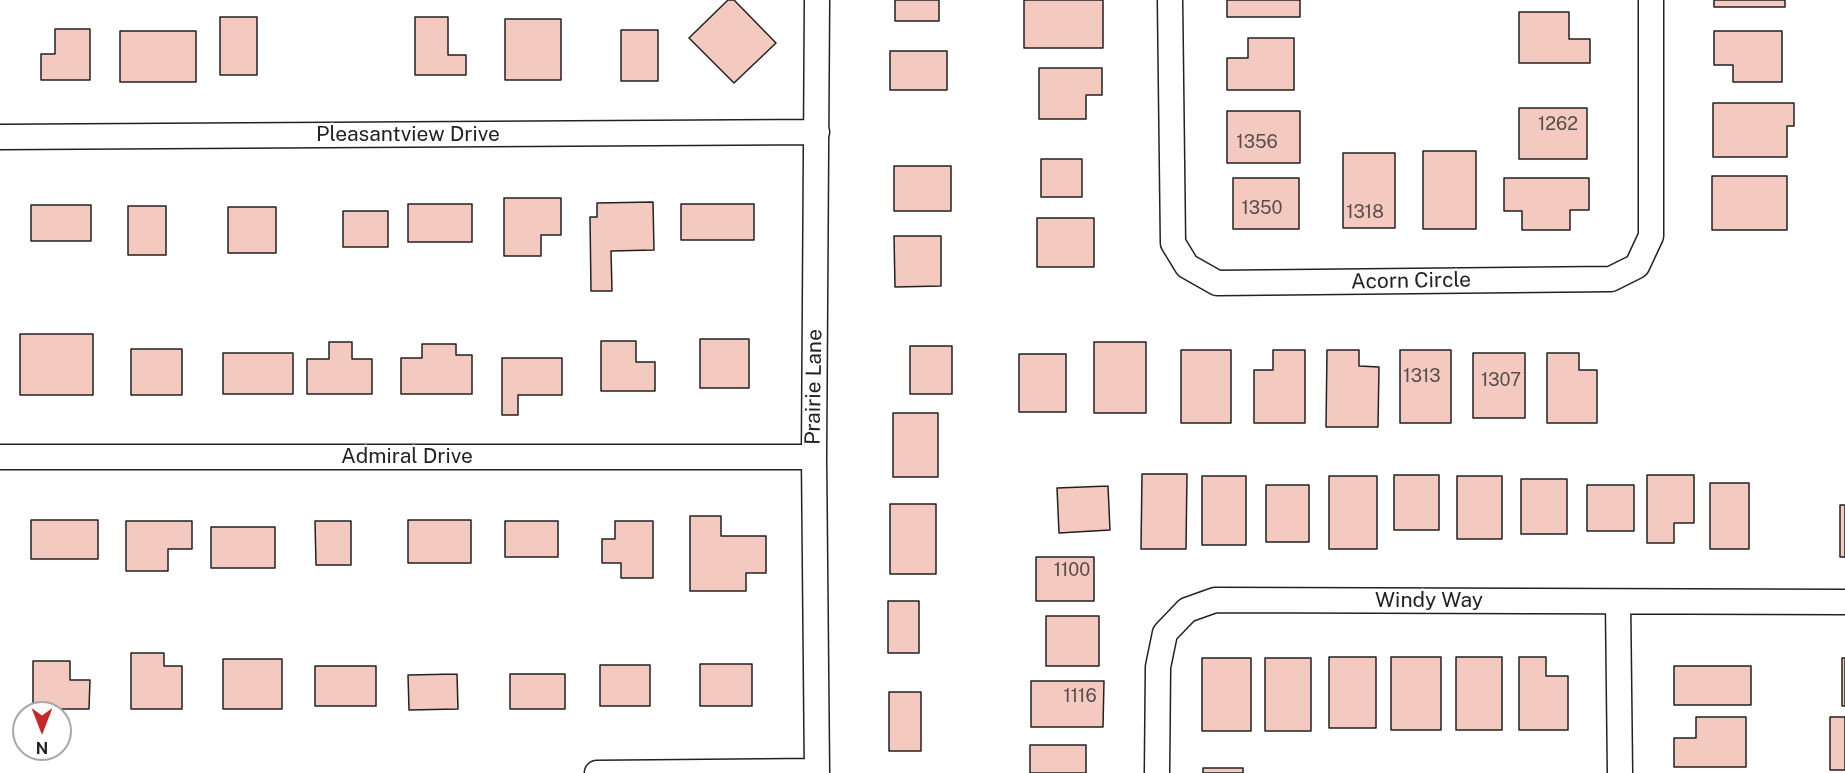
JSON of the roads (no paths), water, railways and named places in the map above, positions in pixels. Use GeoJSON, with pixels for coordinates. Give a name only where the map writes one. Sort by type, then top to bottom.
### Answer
{"type":"FeatureCollection","features":[{"type":"Feature","properties":{"kind":"street","name":"Prairie Lane"},"geometry":{"type":"LineString","coordinates":[[817,0],[814,457],[817,772]]}},
{"type":"Feature","properties":{"kind":"street","name":"Acorn Circle"},"geometry":{"type":"LineString","coordinates":[[1170,0],[1173,243],[1187,266],[1217,283],[1611,279],[1637,266],[1651,236],[1651,0]]}},
{"type":"Feature","properties":{"kind":"street","name":"Pleasantview Drive"},"geometry":{"type":"LineString","coordinates":[[0,137],[817,132]]}},
{"type":"Feature","properties":{"kind":"street","name":"Admiral Drive"},"geometry":{"type":"LineString","coordinates":[[0,457],[814,457]]}},
{"type":"Feature","properties":{"kind":"street","name":"Windy Way"},"geometry":{"type":"LineString","coordinates":[[1157,773],[1158,667],[1165,633],[1187,610],[1215,600],[1845,602]]}},
{"type":"Feature","properties":{"kind":"street"},"geometry":{"type":"LineString","coordinates":[[1618,602],[1620,773]]}},
{"type":"Feature","properties":{"kind":"street"},"geometry":{"type":"LineString","coordinates":[[597,773],[817,772]]}}]}
